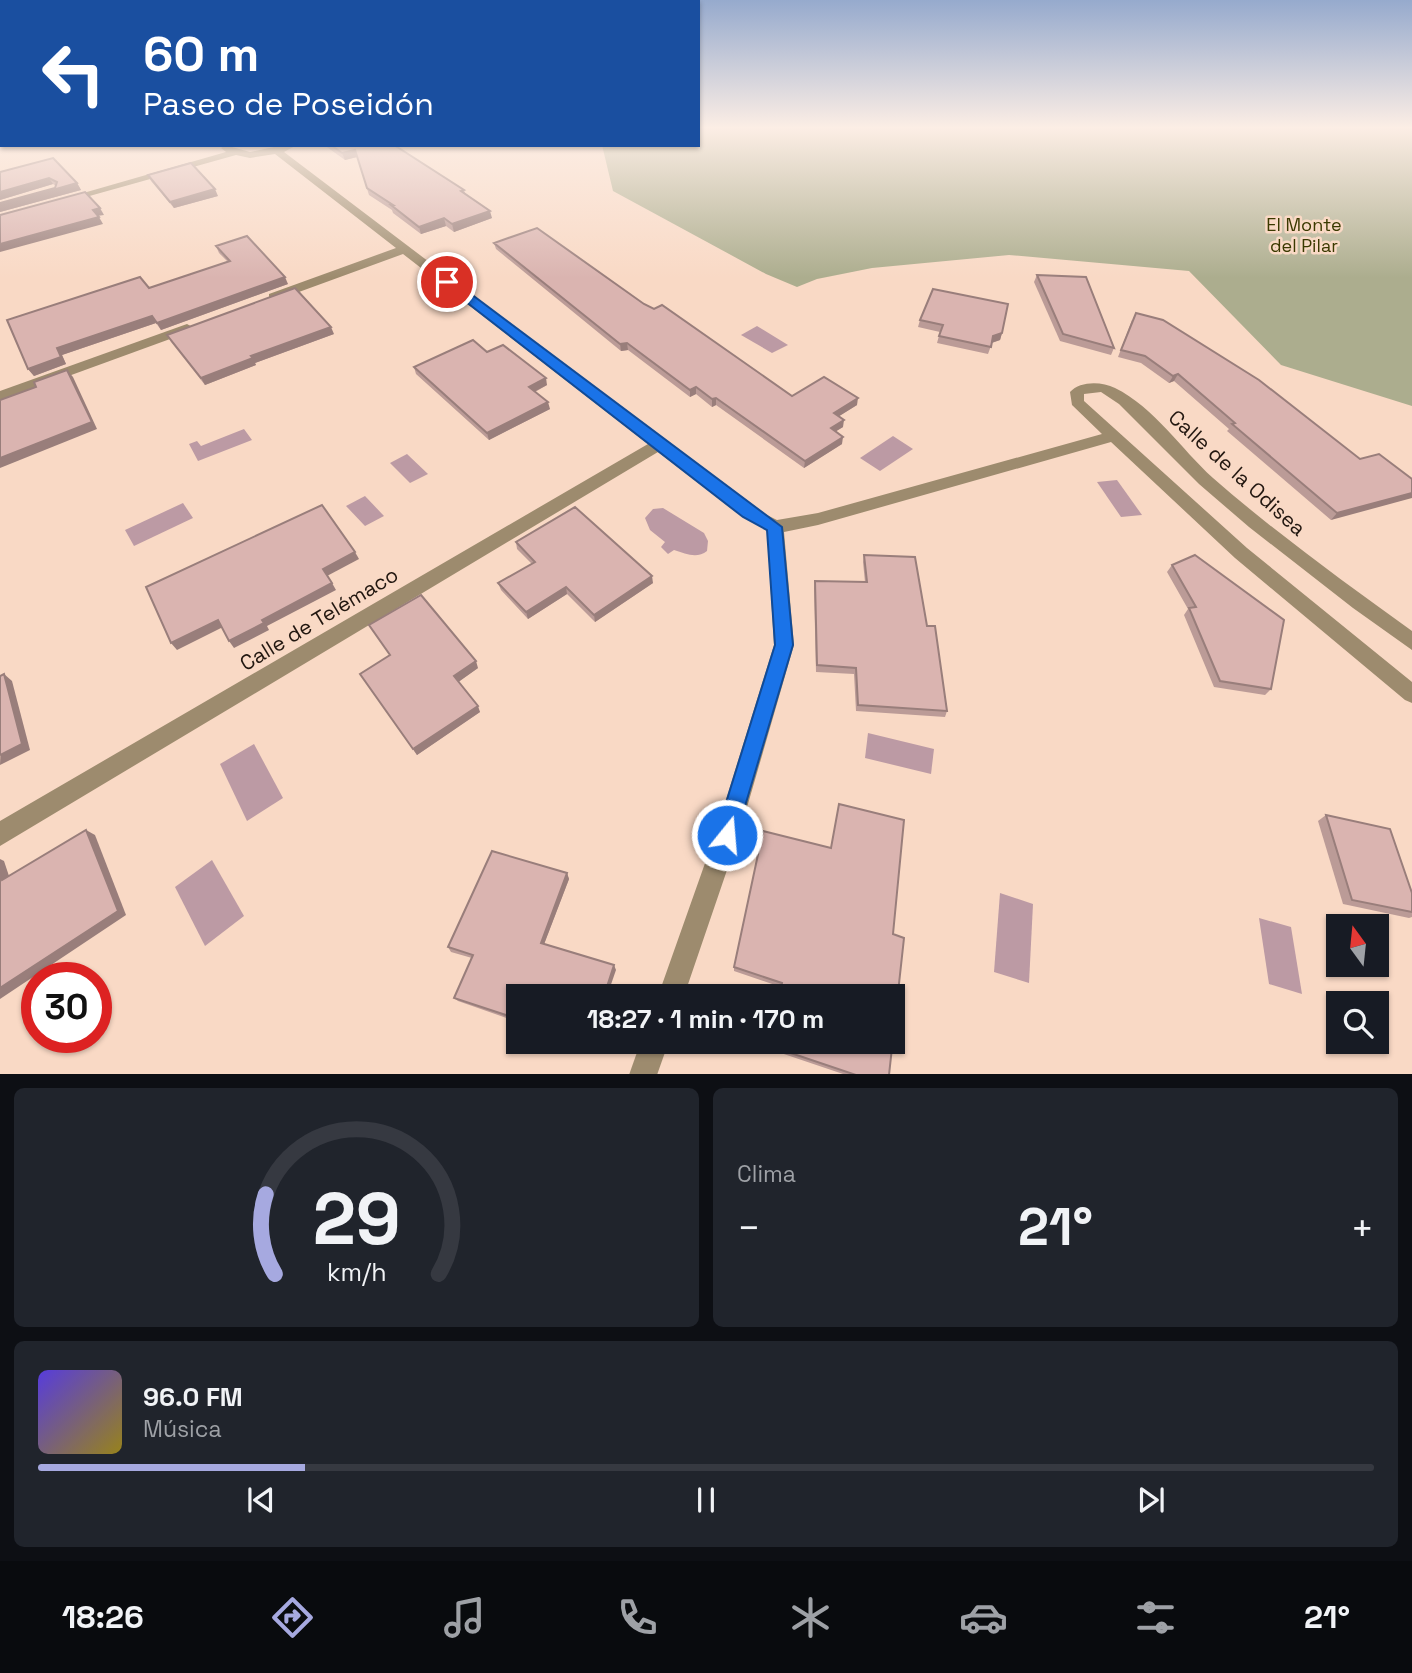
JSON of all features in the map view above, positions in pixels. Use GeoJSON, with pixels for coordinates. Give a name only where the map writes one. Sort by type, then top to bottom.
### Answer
{"type":"FeatureCollection","features":[{"type":"Feature","properties":{"kind":"street"},"geometry":{"type":"LineString","coordinates":[[51,204],[144,178]]}},
{"type":"Feature","properties":{"kind":"street"},"geometry":{"type":"LineString","coordinates":[[321,178],[405,249],[749,513],[775,527],[818,519],[1113,436]]}},
{"type":"Feature","properties":{"kind":"street"},"geometry":{"type":"LineString","coordinates":[[262,301],[405,249]]}},
{"type":"Feature","properties":{"kind":"street"},"geometry":{"type":"LineString","coordinates":[[0,396],[196,325]]}},
{"type":"Feature","properties":{"kind":"street","name":"Calle de la Odisea"},"geometry":{"type":"LineString","coordinates":[[1412,642],[1277,542],[1205,479],[1125,401],[1109,390],[1088,386],[1077,392],[1077,402],[1241,553],[1412,694]]}},
{"type":"Feature","properties":{"kind":"street","name":"Calle de Telémaco"},"geometry":{"type":"LineString","coordinates":[[0,834],[661,443]]}},
{"type":"Feature","properties":{"kind":"street"},"geometry":{"type":"LineString","coordinates":[[675,984],[727,835],[784,645],[775,527]]}},
{"type":"Feature","properties":{"kind":"street"},"geometry":{"type":"LineString","coordinates":[[643,1074],[650,1054]]}},
{"type":"Feature","properties":{"kind":"green space","name":"El Monte del Pilar"},"geometry":{"type":"Polygon","coordinates":[[[610,178],[1412,178],[1412,406],[1281,365],[1189,271],[1009,255],[872,268],[817,279],[797,287],[766,274],[613,191],[610,178]]]}},
{"type":"Feature","properties":{"kind":"shaded area"},"geometry":{"type":"Polygon","coordinates":[[[757,326],[788,345],[772,353],[741,335],[757,326]]]}},
{"type":"Feature","properties":{"kind":"shaded area"},"geometry":{"type":"Polygon","coordinates":[[[244,429],[252,440],[198,461],[189,444],[197,441],[201,446],[244,429]]]}},
{"type":"Feature","properties":{"kind":"shaded area"},"geometry":{"type":"Polygon","coordinates":[[[893,436],[913,449],[880,471],[860,458],[893,436]]]}},
{"type":"Feature","properties":{"kind":"shaded area"},"geometry":{"type":"Polygon","coordinates":[[[407,454],[428,474],[410,483],[390,463],[407,454]]]}},
{"type":"Feature","properties":{"kind":"shaded area"},"geometry":{"type":"Polygon","coordinates":[[[1117,480],[1142,515],[1121,517],[1097,482],[1117,480]]]}},
{"type":"Feature","properties":{"kind":"shaded area"},"geometry":{"type":"Polygon","coordinates":[[[365,496],[384,516],[365,526],[346,506],[365,496]]]}},
{"type":"Feature","properties":{"kind":"shaded area"},"geometry":{"type":"Polygon","coordinates":[[[183,503],[193,518],[134,546],[125,530],[183,503]]]}},
{"type":"Feature","properties":{"kind":"shaded area"},"geometry":{"type":"Polygon","coordinates":[[[663,508],[704,533],[708,541],[707,551],[695,555],[674,550],[668,554],[661,547],[665,542],[650,530],[645,518],[653,509],[663,508]]]}},
{"type":"Feature","properties":{"kind":"shaded area"},"geometry":{"type":"Polygon","coordinates":[[[868,733],[934,749],[931,774],[865,758],[868,733]]]}},
{"type":"Feature","properties":{"kind":"shaded area"},"geometry":{"type":"Polygon","coordinates":[[[254,744],[283,798],[247,821],[220,764],[254,744]]]}},
{"type":"Feature","properties":{"kind":"shaded area"},"geometry":{"type":"Polygon","coordinates":[[[212,860],[244,916],[205,946],[175,887],[212,860]]]}},
{"type":"Feature","properties":{"kind":"shaded area"},"geometry":{"type":"Polygon","coordinates":[[[1000,893],[1033,904],[1029,983],[994,972],[1000,893]]]}},
{"type":"Feature","properties":{"kind":"shaded area"},"geometry":{"type":"Polygon","coordinates":[[[1259,918],[1291,927],[1302,994],[1269,984],[1259,918]]]}},
{"type":"Feature","properties":{"kind":"building"},"geometry":{"type":"Polygon","coordinates":[[[0,178],[49,178],[0,192],[0,178]]]}},
{"type":"Feature","properties":{"kind":"building"},"geometry":{"type":"Polygon","coordinates":[[[49,178],[72,178],[77,183],[0,205],[55,188],[57,182],[49,178]]]}},
{"type":"Feature","properties":{"kind":"building"},"geometry":{"type":"Polygon","coordinates":[[[151,178],[205,178],[215,189],[170,202],[151,178]]]}},
{"type":"Feature","properties":{"kind":"building"},"geometry":{"type":"Polygon","coordinates":[[[364,178],[446,178],[490,211],[452,224],[444,218],[419,227],[367,188],[364,178]]]}},
{"type":"Feature","properties":{"kind":"building"},"geometry":{"type":"Polygon","coordinates":[[[85,192],[100,208],[93,210],[99,217],[0,244],[0,215],[85,192]]]}},
{"type":"Feature","properties":{"kind":"building"},"geometry":{"type":"Polygon","coordinates":[[[537,228],[644,304],[654,309],[662,305],[792,396],[824,377],[858,398],[834,413],[844,420],[831,428],[843,437],[805,461],[716,398],[712,399],[696,387],[690,390],[627,343],[620,344],[494,243],[537,228]]]}},
{"type":"Feature","properties":{"kind":"building"},"geometry":{"type":"Polygon","coordinates":[[[247,236],[285,277],[157,323],[152,316],[57,348],[61,357],[28,369],[7,320],[140,277],[149,288],[230,261],[216,246],[247,236]]]}},
{"type":"Feature","properties":{"kind":"building"},"geometry":{"type":"Polygon","coordinates":[[[1037,275],[1086,277],[1114,348],[1063,334],[1037,275]]]}},
{"type":"Feature","properties":{"kind":"building"},"geometry":{"type":"Polygon","coordinates":[[[295,288],[331,327],[251,356],[253,358],[201,378],[167,335],[295,288]]]}},
{"type":"Feature","properties":{"kind":"building"},"geometry":{"type":"Polygon","coordinates":[[[933,289],[1008,304],[1002,333],[993,336],[991,347],[939,336],[943,325],[920,320],[933,289]]]}},
{"type":"Feature","properties":{"kind":"building"},"geometry":{"type":"Polygon","coordinates":[[[1136,313],[1163,320],[1259,380],[1360,459],[1379,454],[1412,479],[1412,493],[1337,513],[1232,424],[1235,423],[1178,374],[1173,376],[1145,356],[1121,350],[1136,313]]]}},
{"type":"Feature","properties":{"kind":"building"},"geometry":{"type":"Polygon","coordinates":[[[473,340],[487,352],[503,345],[546,378],[529,387],[548,402],[487,433],[414,367],[473,340]]]}},
{"type":"Feature","properties":{"kind":"building"},"geometry":{"type":"Polygon","coordinates":[[[67,370],[92,422],[0,458],[0,400],[36,387],[34,382],[67,370]]]}},
{"type":"Feature","properties":{"kind":"building"},"geometry":{"type":"Polygon","coordinates":[[[322,505],[355,552],[323,569],[332,583],[262,620],[264,623],[229,641],[218,620],[171,643],[146,587],[322,505]]]}},
{"type":"Feature","properties":{"kind":"building"},"geometry":{"type":"Polygon","coordinates":[[[575,507],[652,576],[594,615],[566,587],[526,612],[498,583],[535,562],[516,542],[575,507]]]}},
{"type":"Feature","properties":{"kind":"building"},"geometry":{"type":"Polygon","coordinates":[[[864,555],[915,557],[927,626],[935,626],[947,711],[858,705],[856,668],[817,665],[815,581],[867,582],[864,555]]]}},
{"type":"Feature","properties":{"kind":"building"},"geometry":{"type":"Polygon","coordinates":[[[1195,555],[1284,620],[1271,689],[1220,681],[1189,608],[1196,607],[1172,565],[1195,555]]]}},
{"type":"Feature","properties":{"kind":"building"},"geometry":{"type":"Polygon","coordinates":[[[421,595],[476,661],[454,676],[478,706],[413,749],[360,674],[390,655],[369,625],[421,595]]]}},
{"type":"Feature","properties":{"kind":"building"},"geometry":{"type":"Polygon","coordinates":[[[4,674],[22,744],[0,755],[0,676],[4,674]]]}},
{"type":"Feature","properties":{"kind":"building"},"geometry":{"type":"Polygon","coordinates":[[[839,804],[904,820],[893,934],[904,938],[899,984],[782,984],[734,967],[763,831],[831,848],[839,804]]]}},
{"type":"Feature","properties":{"kind":"building"},"geometry":{"type":"Polygon","coordinates":[[[1326,815],[1390,829],[1412,893],[1412,912],[1352,900],[1326,815]]]}},
{"type":"Feature","properties":{"kind":"building"},"geometry":{"type":"Polygon","coordinates":[[[86,830],[118,911],[40,962],[21,962],[21,974],[0,988],[0,873],[2,880],[86,830]]]}},
{"type":"Feature","properties":{"kind":"building"},"geometry":{"type":"Polygon","coordinates":[[[492,851],[567,873],[541,943],[614,965],[608,984],[506,984],[506,1015],[454,998],[473,955],[448,947],[492,851]]]}},
{"type":"Feature","properties":{"kind":"building"},"geometry":{"type":"Polygon","coordinates":[[[794,1054],[891,1054],[889,1074],[853,1074],[794,1054]]]}},
{"type":"Feature","properties":{"kind":"route"},"geometry":{"type":"LineString","coordinates":[[447,282],[661,443],[749,513],[775,527],[784,645],[727,835]]}}]}
